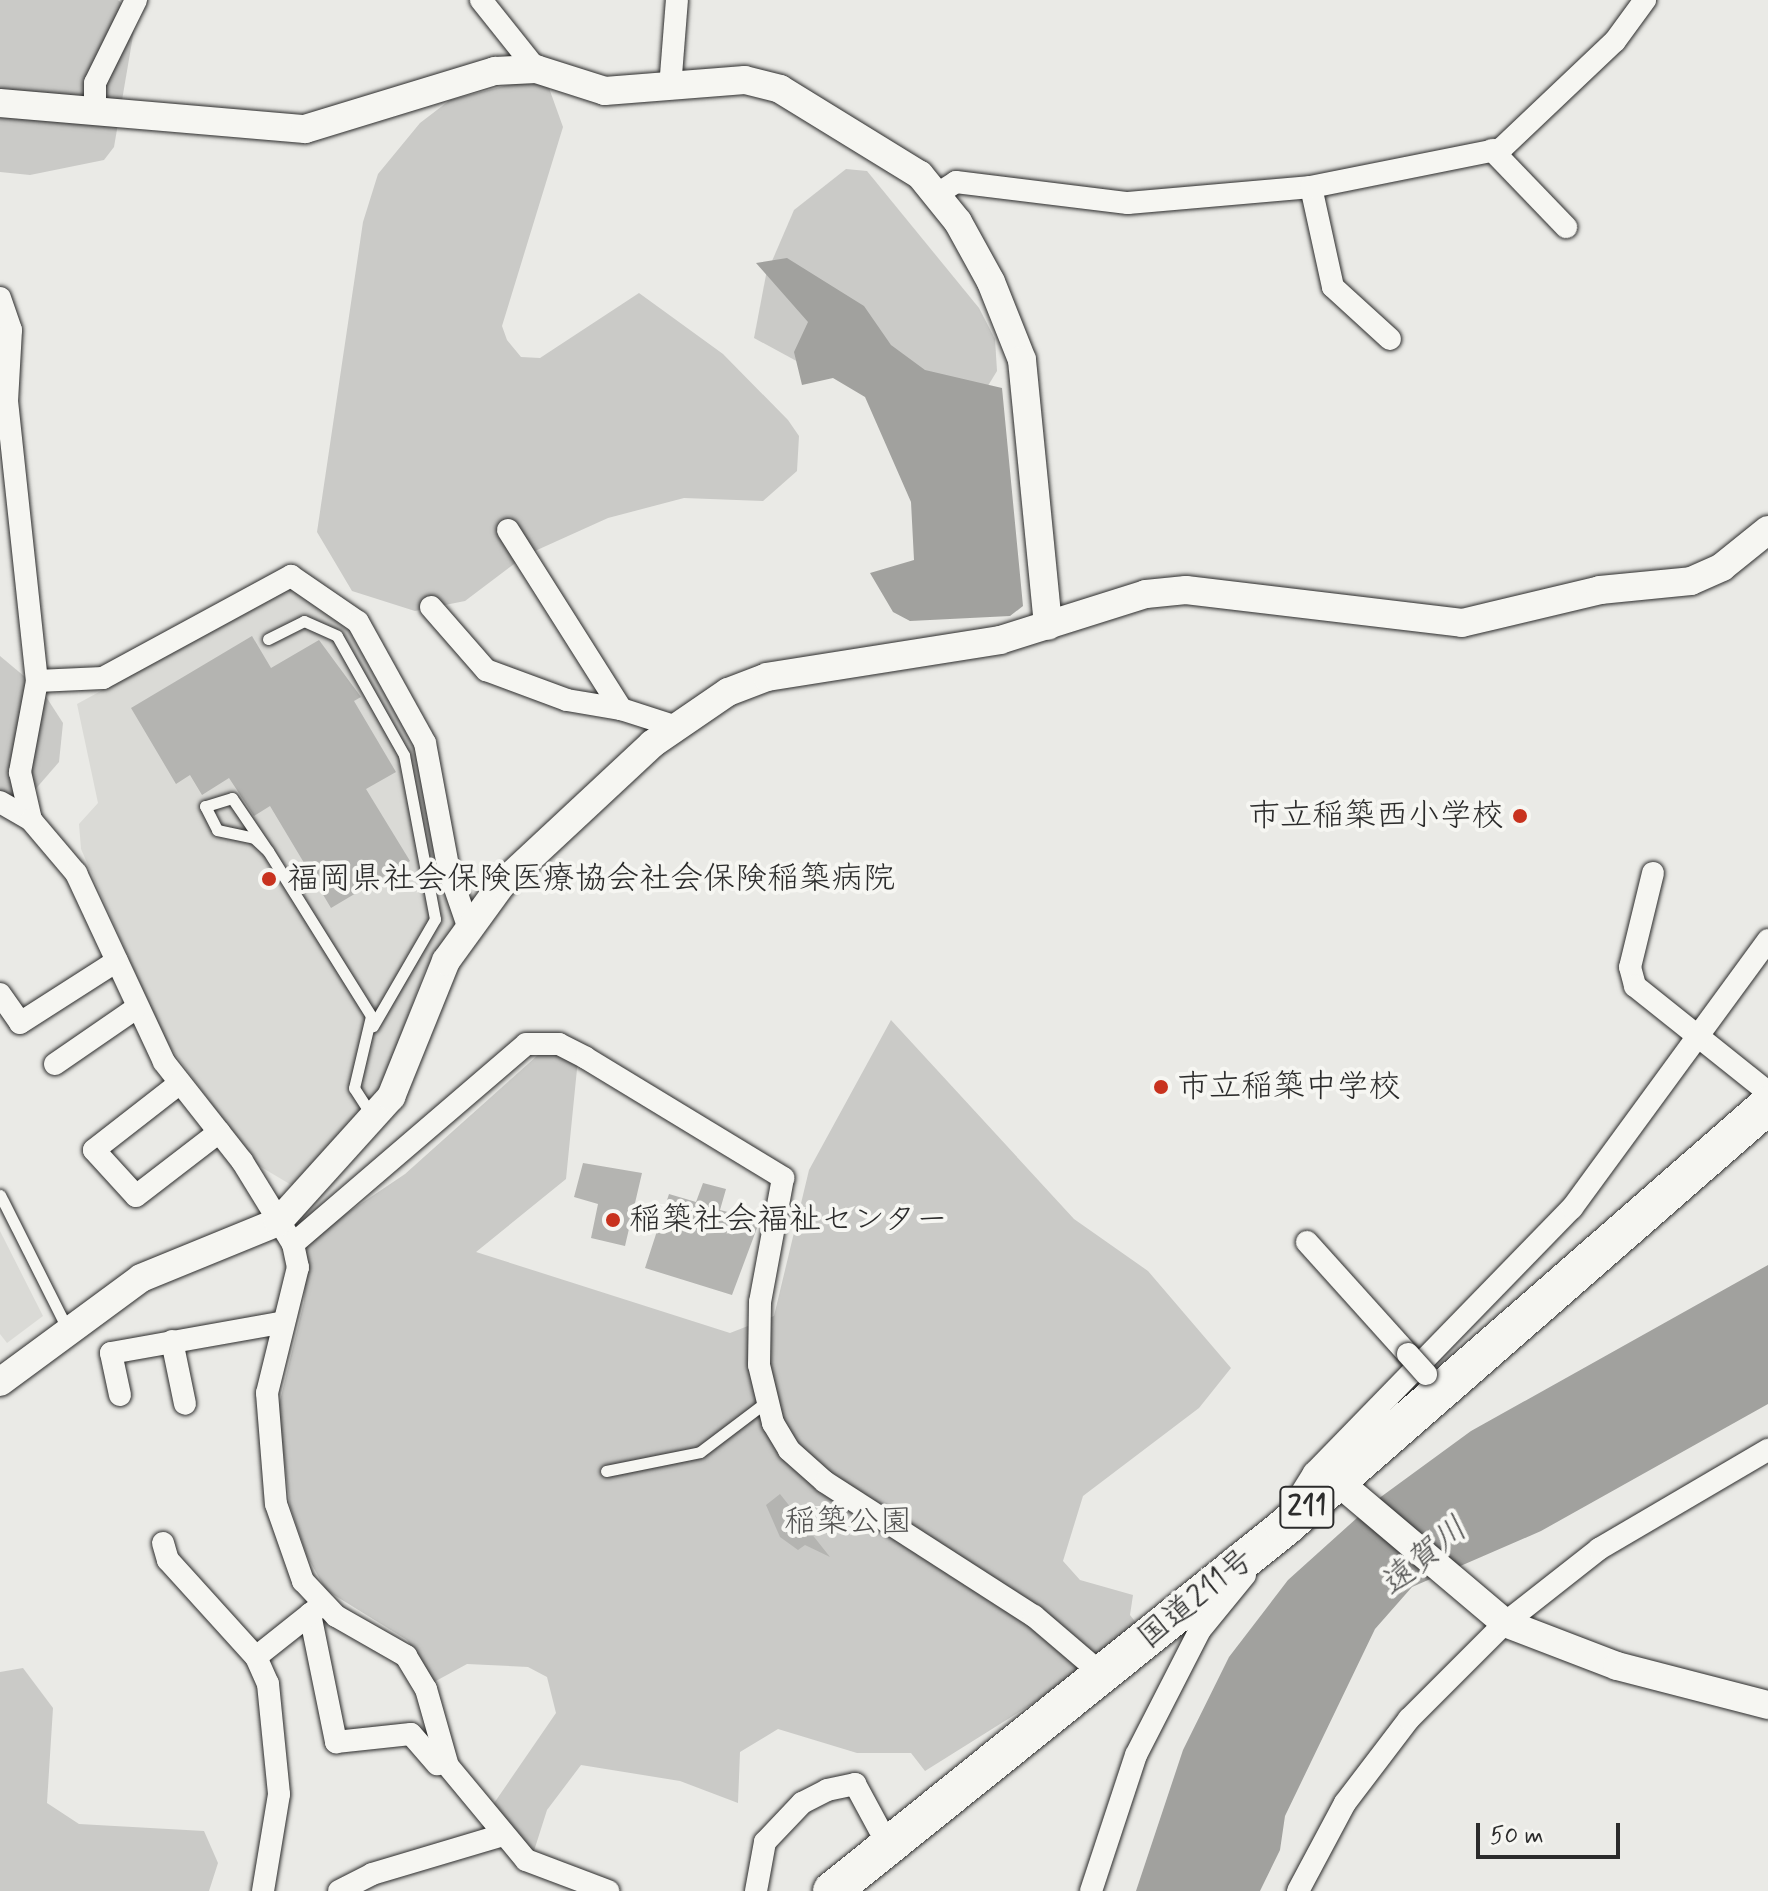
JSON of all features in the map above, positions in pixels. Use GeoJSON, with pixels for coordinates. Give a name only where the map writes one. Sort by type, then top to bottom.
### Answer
{"type":"FeatureCollection","features":[{"type":"Feature","properties":{"kind":"highway","name":"国道211号"},"geometry":{"type":"LineString","coordinates":[[832,1891],[1285,1527],[1343,1487],[1433,1383],[1768,1105]]}},
{"type":"Feature","properties":{"kind":"street"},"geometry":{"type":"LineString","coordinates":[[95,113],[95,83],[136,0]]}},
{"type":"Feature","properties":{"kind":"street"},"geometry":{"type":"LineString","coordinates":[[481,0],[536,69]]}},
{"type":"Feature","properties":{"kind":"street"},"geometry":{"type":"LineString","coordinates":[[670,88],[677,0]]}},
{"type":"Feature","properties":{"kind":"street"},"geometry":{"type":"LineString","coordinates":[[939,193],[956,182],[1128,203],[1311,187],[1492,150],[1547,110],[1645,0]]}},
{"type":"Feature","properties":{"kind":"street"},"geometry":{"type":"LineString","coordinates":[[0,103],[305,129],[495,71],[536,69],[605,91],[745,80],[780,89],[892,156],[939,193],[991,282],[1022,360],[1048,626]]}},
{"type":"Feature","properties":{"kind":"street"},"geometry":{"type":"LineString","coordinates":[[1492,150],[1566,227]]}},
{"type":"Feature","properties":{"kind":"street"},"geometry":{"type":"LineString","coordinates":[[1311,187],[1333,287],[1390,339]]}},
{"type":"Feature","properties":{"kind":"street"},"geometry":{"type":"LineString","coordinates":[[0,298],[11,330],[7,401],[37,681],[20,772],[31,820]]}},
{"type":"Feature","properties":{"kind":"street"},"geometry":{"type":"LineString","coordinates":[[508,530],[621,709]]}},
{"type":"Feature","properties":{"kind":"street"},"geometry":{"type":"LineString","coordinates":[[285,1233],[375,1120],[468,926],[538,847],[674,726],[767,677],[1048,626],[1146,594],[1186,590],[1462,623],[1600,590],[1691,581],[1722,567],[1768,530]]}},
{"type":"Feature","properties":{"kind":"street"},"geometry":{"type":"LineString","coordinates":[[37,681],[103,678],[291,576],[358,622],[425,743],[449,871],[468,926]]}},
{"type":"Feature","properties":{"kind":"street"},"geometry":{"type":"LineString","coordinates":[[431,607],[486,670],[567,700],[621,709],[674,726]]}},
{"type":"Feature","properties":{"kind":"street"},"geometry":{"type":"LineString","coordinates":[[0,802],[31,820],[76,873],[117,961],[135,1009],[180,1083],[219,1132],[285,1233],[298,1267],[280,1323],[267,1393],[276,1504],[316,1609],[336,1742],[419,1737],[503,1835],[541,1871],[608,1891]]}},
{"type":"Feature","properties":{"kind":"street"},"geometry":{"type":"LineString","coordinates":[[1653,873],[1630,967],[1635,986],[1768,1092]]}},
{"type":"Feature","properties":{"kind":"street"},"geometry":{"type":"LineString","coordinates":[[1091,1891],[1136,1755],[1200,1630],[1285,1527],[1314,1473],[1572,1208],[1768,940]]}},
{"type":"Feature","properties":{"kind":"street"},"geometry":{"type":"LineString","coordinates":[[0,994],[20,1023],[117,961]]}},
{"type":"Feature","properties":{"kind":"street"},"geometry":{"type":"LineString","coordinates":[[55,1064],[135,1009]]}},
{"type":"Feature","properties":{"kind":"street"},"geometry":{"type":"LineString","coordinates":[[0,1382],[67,1328],[169,1263],[285,1233],[526,1044],[559,1044],[783,1178],[760,1302],[766,1402],[803,1466],[1034,1616],[1103,1675]]}},
{"type":"Feature","properties":{"kind":"street"},"geometry":{"type":"LineString","coordinates":[[180,1083],[94,1150],[103,1162],[136,1196],[219,1132]]}},
{"type":"Feature","properties":{"kind":"street"},"geometry":{"type":"LineString","coordinates":[[1307,1242],[1433,1383]]}},
{"type":"Feature","properties":{"kind":"street"},"geometry":{"type":"LineString","coordinates":[[120,1395],[111,1353],[280,1323]]}},
{"type":"Feature","properties":{"kind":"street"},"geometry":{"type":"LineString","coordinates":[[172,1341],[185,1404]]}},
{"type":"Feature","properties":{"kind":"street"},"geometry":{"type":"LineString","coordinates":[[1298,1891],[1345,1803],[1409,1719],[1505,1623],[1599,1549],[1768,1450]]}},
{"type":"Feature","properties":{"kind":"street"},"geometry":{"type":"LineString","coordinates":[[1343,1487],[1505,1623],[1617,1666],[1768,1705]]}},
{"type":"Feature","properties":{"kind":"street"},"geometry":{"type":"LineString","coordinates":[[163,1543],[168,1560],[256,1657],[268,1684],[279,1794],[263,1891]]}},
{"type":"Feature","properties":{"kind":"street"},"geometry":{"type":"LineString","coordinates":[[256,1657],[316,1609]]}},
{"type":"Feature","properties":{"kind":"street"},"geometry":{"type":"LineString","coordinates":[[316,1609],[406,1656],[426,1689],[438,1744],[468,1794]]}},
{"type":"Feature","properties":{"kind":"street"},"geometry":{"type":"LineString","coordinates":[[756,1891],[765,1842],[802,1803],[827,1790],[855,1784],[888,1845]]}},
{"type":"Feature","properties":{"kind":"street"},"geometry":{"type":"LineString","coordinates":[[339,1891],[372,1874],[503,1835]]}},
{"type":"Feature","properties":{"kind":"lane"},"geometry":{"type":"LineString","coordinates":[[268,639],[304,621],[337,636],[404,755],[435,919],[373,1026],[354,1088],[375,1120]]}},
{"type":"Feature","properties":{"kind":"lane"},"geometry":{"type":"LineString","coordinates":[[268,851],[254,838],[217,830],[205,806],[232,798],[268,851],[373,1026]]}},
{"type":"Feature","properties":{"kind":"lane"},"geometry":{"type":"LineString","coordinates":[[0,1195],[67,1328]]}},
{"type":"Feature","properties":{"kind":"lane"},"geometry":{"type":"LineString","coordinates":[[606,1471],[700,1452],[766,1402]]}},
{"type":"Feature","properties":{"kind":"shaded area","name":"福岡県社会保険医療協会社会保険稲築病院"},"geometry":{"type":"Polygon","coordinates":[[[290,588],[354,628],[421,748],[455,924],[424,972],[382,1086],[293,1186],[256,1164],[165,1040],[81,849],[79,824],[98,803],[77,704],[290,588]]]}},
{"type":"Feature","properties":{"kind":"shaded area"},"geometry":{"type":"Polygon","coordinates":[[[0,1231],[43,1316],[7,1343],[0,1334],[0,1231]]]}},
{"type":"Feature","properties":{"kind":"green space"},"geometry":{"type":"Polygon","coordinates":[[[0,0],[118,0],[125,6],[135,24],[114,147],[104,160],[30,175],[0,172],[0,0]]]}},
{"type":"Feature","properties":{"kind":"green space"},"geometry":{"type":"Polygon","coordinates":[[[528,80],[549,88],[563,127],[502,326],[507,340],[521,357],[540,358],[639,293],[723,354],[788,420],[799,436],[797,471],[763,501],[684,498],[608,518],[526,555],[465,601],[415,611],[352,591],[317,532],[363,222],[378,174],[420,123],[450,100],[528,80]]]}},
{"type":"Feature","properties":{"kind":"green space"},"geometry":{"type":"Polygon","coordinates":[[[846,169],[867,171],[979,308],[995,339],[997,371],[978,402],[802,364],[754,338],[766,275],[794,210],[846,169]]]}},
{"type":"Feature","properties":{"kind":"green space"},"geometry":{"type":"Polygon","coordinates":[[[0,656],[43,692],[63,723],[59,762],[33,792],[0,806],[0,656]]]}},
{"type":"Feature","properties":{"kind":"green space","name":"稲築公園"},"geometry":{"type":"Polygon","coordinates":[[[891,1020],[1074,1219],[1148,1271],[1231,1368],[1199,1408],[1083,1496],[1063,1561],[1080,1580],[1133,1595],[1130,1615],[1137,1624],[1094,1665],[925,1771],[911,1753],[857,1753],[778,1729],[740,1752],[738,1803],[680,1781],[581,1765],[547,1810],[533,1854],[490,1809],[556,1713],[547,1677],[528,1667],[467,1664],[434,1682],[407,1640],[326,1590],[307,1556],[290,1506],[278,1409],[304,1302],[307,1240],[405,1174],[538,1055],[555,1049],[578,1059],[566,1179],[476,1252],[730,1333],[774,1316],[809,1170],[891,1020]]]}},
{"type":"Feature","properties":{"kind":"green space"},"geometry":{"type":"Polygon","coordinates":[[[23,1668],[53,1708],[47,1803],[79,1824],[204,1831],[218,1863],[209,1891],[0,1891],[0,1672],[23,1668]]]}},
{"type":"Feature","properties":{"kind":"water"},"geometry":{"type":"Polygon","coordinates":[[[787,258],[864,306],[891,345],[925,370],[1002,388],[1023,606],[1010,616],[910,621],[893,612],[870,573],[914,560],[911,502],[865,397],[833,378],[802,385],[794,352],[808,322],[756,263],[787,258]]]}},
{"type":"Feature","properties":{"kind":"water","name":"遠賀川"},"geometry":{"type":"Polygon","coordinates":[[[1768,1265],[1768,1404],[1541,1531],[1412,1587],[1375,1629],[1285,1816],[1280,1850],[1260,1891],[1136,1891],[1183,1750],[1229,1657],[1288,1580],[1378,1499],[1471,1431],[1768,1265]]]}},
{"type":"Feature","properties":{"kind":"building"},"geometry":{"type":"Polygon","coordinates":[[[252,636],[271,668],[319,640],[361,697],[354,701],[396,772],[366,789],[410,861],[331,908],[270,806],[254,816],[229,778],[202,795],[190,775],[176,784],[131,708],[252,636]]]}},
{"type":"Feature","properties":{"kind":"building","name":"稲築社会福祉センター"},"geometry":{"type":"Polygon","coordinates":[[[583,1163],[642,1173],[625,1246],[591,1238],[598,1204],[574,1197],[583,1163]]]}},
{"type":"Feature","properties":{"kind":"building"},"geometry":{"type":"Polygon","coordinates":[[[703,1183],[726,1189],[720,1210],[760,1220],[732,1295],[645,1268],[669,1194],[696,1202],[703,1183]]]}},
{"type":"Feature","properties":{"kind":"building"},"geometry":{"type":"Polygon","coordinates":[[[780,1494],[830,1557],[805,1545],[798,1550],[780,1537],[766,1505],[780,1494]]]}},
{"type":"Feature","properties":{"kind":"place","name":"市立稲築西小学校"},"geometry":{"type":"Point","coordinates":[1520,816]}},
{"type":"Feature","properties":{"kind":"place","name":"福岡県社会保険医療協会社会保険稲築病院"},"geometry":{"type":"Point","coordinates":[269,879]}},
{"type":"Feature","properties":{"kind":"place","name":"市立稲築中学校"},"geometry":{"type":"Point","coordinates":[1161,1087]}},
{"type":"Feature","properties":{"kind":"place","name":"稲築社会福祉センター"},"geometry":{"type":"Point","coordinates":[613,1220]}}]}
